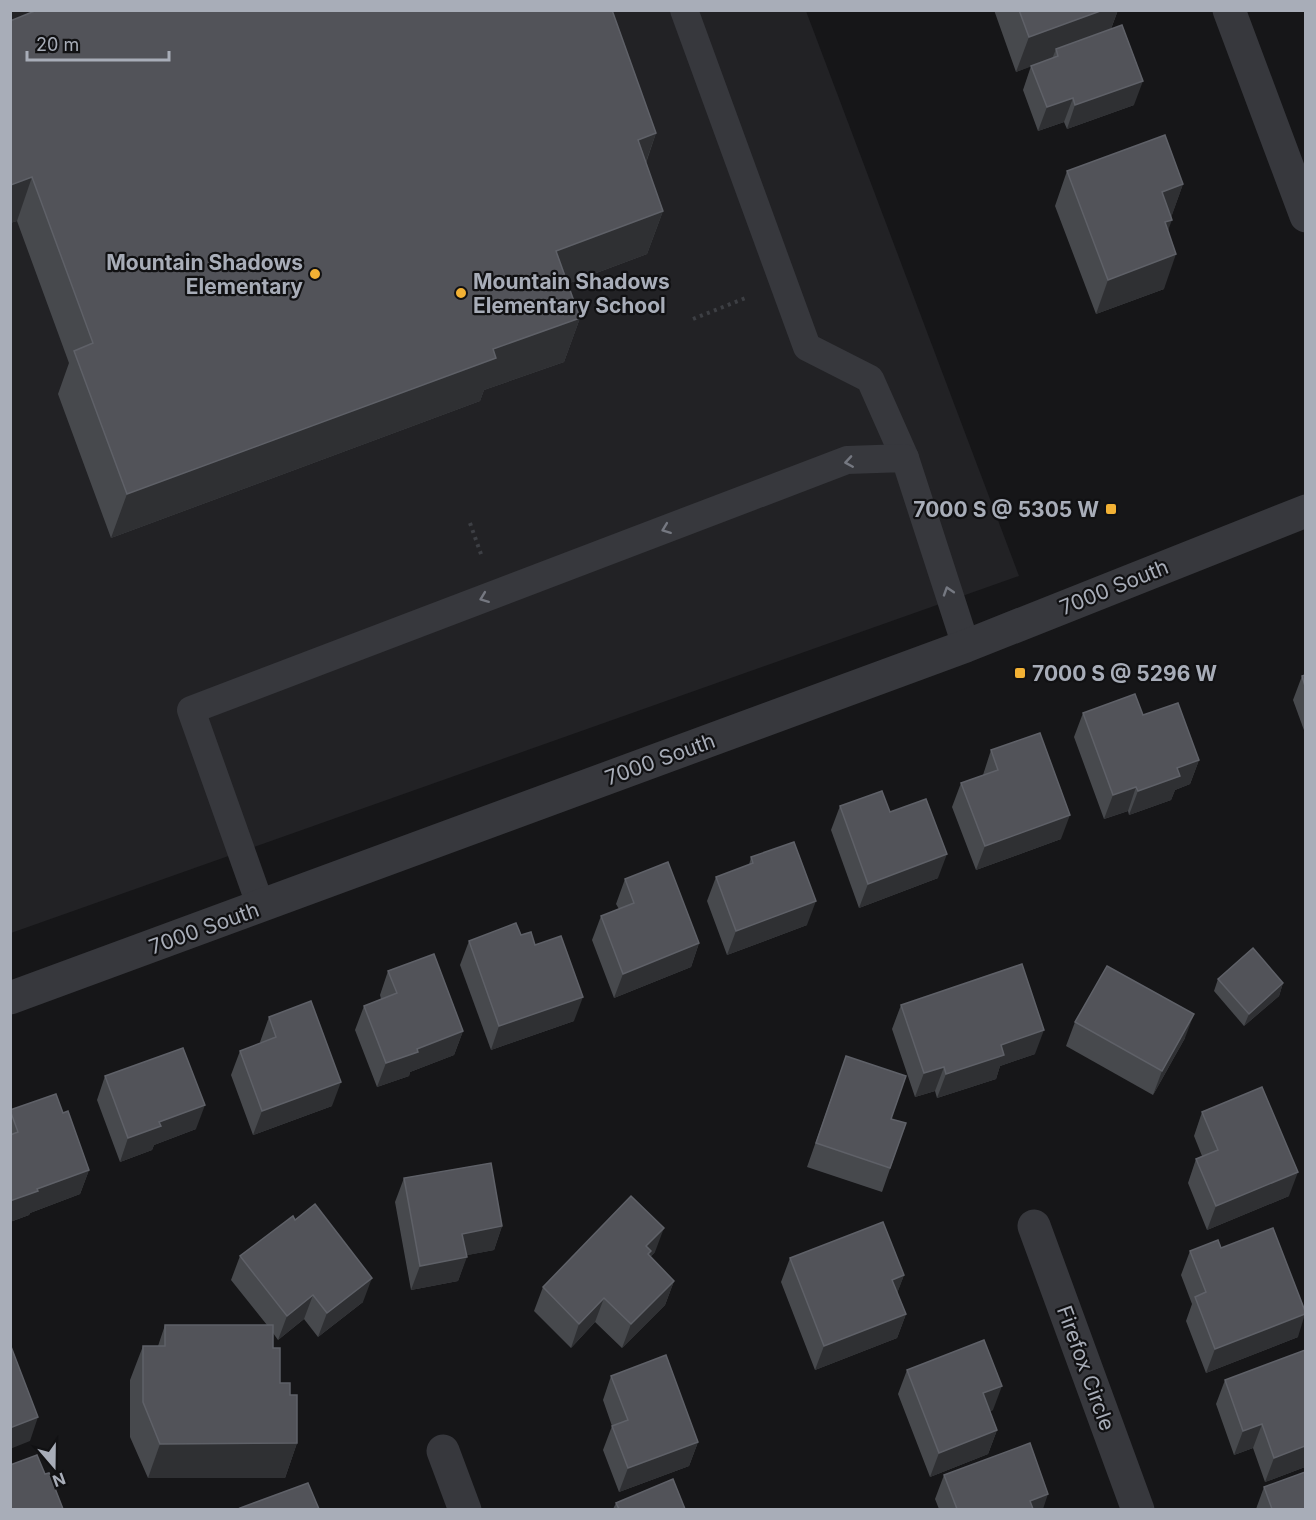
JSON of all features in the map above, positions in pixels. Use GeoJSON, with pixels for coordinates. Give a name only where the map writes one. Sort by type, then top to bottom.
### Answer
{"type":"FeatureCollection","features":[{"type":"Feature","properties":{"kind":"street"},"geometry":{"type":"LineString","coordinates":[[1229,10],[1305,216]]}},
{"type":"Feature","properties":{"kind":"street","name":"7000 South"},"geometry":{"type":"LineString","coordinates":[[10,998],[966,646],[1305,511]]}},
{"type":"Feature","properties":{"kind":"street","name":"Firefox Circle"},"geometry":{"type":"LineString","coordinates":[[1034,1226],[1138,1509]]}},
{"type":"Feature","properties":{"kind":"street"},"geometry":{"type":"LineString","coordinates":[[443,1451],[465,1509]]}},
{"type":"Feature","properties":{"kind":"lane"},"geometry":{"type":"LineString","coordinates":[[684,10],[807,347],[870,380],[905,458],[966,646]]}},
{"type":"Feature","properties":{"kind":"lane"},"geometry":{"type":"LineString","coordinates":[[261,907],[191,710],[847,460],[905,458]]}},
{"type":"Feature","properties":{"kind":"path"},"geometry":{"type":"LineString","coordinates":[[693,319],[784,283]]}},
{"type":"Feature","properties":{"kind":"shaded area","name":"Mountain Shadows Elementary School"},"geometry":{"type":"Polygon","coordinates":[[[10,11],[806,11],[1019,576],[11,933],[10,11]]]}},
{"type":"Feature","properties":{"kind":"building","name":"Mountain Shadows Elementary"},"geometry":{"type":"Polygon","coordinates":[[[37,10],[612,10],[656,133],[638,140],[663,211],[556,251],[580,318],[493,349],[496,358],[127,494],[74,351],[93,343],[32,177],[10,184],[10,21],[37,10]]]}},
{"type":"Feature","properties":{"kind":"building"},"geometry":{"type":"Polygon","coordinates":[[[1019,10],[1103,10],[1029,37],[1019,10]]]}},
{"type":"Feature","properties":{"kind":"building"},"geometry":{"type":"Polygon","coordinates":[[[1122,25],[1143,81],[1075,105],[1073,98],[1047,107],[1031,66],[1058,56],[1056,49],[1122,25]]]}},
{"type":"Feature","properties":{"kind":"building"},"geometry":{"type":"Polygon","coordinates":[[[1165,135],[1183,184],[1162,192],[1172,220],[1165,222],[1176,254],[1108,280],[1067,171],[1165,135]]]}},
{"type":"Feature","properties":{"kind":"building"},"geometry":{"type":"Polygon","coordinates":[[[1135,694],[1143,715],[1178,703],[1199,760],[1177,768],[1180,776],[1138,791],[1136,787],[1113,795],[1083,713],[1135,694]]]}},
{"type":"Feature","properties":{"kind":"building"},"geometry":{"type":"Polygon","coordinates":[[[1040,733],[1070,815],[985,846],[961,783],[998,770],[991,750],[1040,733]]]}},
{"type":"Feature","properties":{"kind":"building"},"geometry":{"type":"Polygon","coordinates":[[[882,791],[890,812],[926,799],[947,854],[868,884],[840,806],[882,791]]]}},
{"type":"Feature","properties":{"kind":"building"},"geometry":{"type":"Polygon","coordinates":[[[794,842],[816,901],[736,931],[716,877],[753,863],[751,857],[794,842]]]}},
{"type":"Feature","properties":{"kind":"building"},"geometry":{"type":"Polygon","coordinates":[[[668,862],[699,943],[623,974],[601,916],[634,903],[625,879],[668,862]]]}},
{"type":"Feature","properties":{"kind":"building"},"geometry":{"type":"Polygon","coordinates":[[[516,923],[521,935],[531,932],[535,945],[561,936],[583,997],[499,1026],[469,941],[516,923]]]}},
{"type":"Feature","properties":{"kind":"building"},"geometry":{"type":"Polygon","coordinates":[[[1253,948],[1283,983],[1249,1014],[1218,979],[1253,948]]]}},
{"type":"Feature","properties":{"kind":"building"},"geometry":{"type":"Polygon","coordinates":[[[434,954],[463,1031],[417,1049],[418,1052],[386,1063],[364,1006],[397,993],[388,971],[434,954]]]}},
{"type":"Feature","properties":{"kind":"building"},"geometry":{"type":"Polygon","coordinates":[[[1022,964],[1044,1030],[1001,1045],[1004,1055],[946,1074],[944,1067],[924,1073],[901,1005],[1022,964]]]}},
{"type":"Feature","properties":{"kind":"building"},"geometry":{"type":"Polygon","coordinates":[[[1107,966],[1194,1014],[1162,1071],[1075,1022],[1107,966]]]}},
{"type":"Feature","properties":{"kind":"building"},"geometry":{"type":"Polygon","coordinates":[[[311,1001],[341,1082],[262,1111],[240,1051],[276,1037],[269,1017],[311,1001]]]}},
{"type":"Feature","properties":{"kind":"building"},"geometry":{"type":"Polygon","coordinates":[[[183,1048],[205,1105],[159,1122],[161,1126],[128,1138],[105,1076],[183,1048]]]}},
{"type":"Feature","properties":{"kind":"building"},"geometry":{"type":"Polygon","coordinates":[[[846,1056],[906,1076],[891,1119],[906,1123],[890,1168],[816,1143],[846,1056]]]}},
{"type":"Feature","properties":{"kind":"building"},"geometry":{"type":"Polygon","coordinates":[[[1262,1087],[1298,1172],[1216,1206],[1196,1159],[1218,1150],[1202,1112],[1262,1087]]]}},
{"type":"Feature","properties":{"kind":"building"},"geometry":{"type":"Polygon","coordinates":[[[56,1094],[63,1113],[68,1111],[89,1170],[10,1201],[10,1135],[18,1132],[10,1110],[56,1094]]]}},
{"type":"Feature","properties":{"kind":"building"},"geometry":{"type":"Polygon","coordinates":[[[491,1163],[502,1226],[462,1234],[467,1257],[420,1266],[404,1178],[491,1163]]]}},
{"type":"Feature","properties":{"kind":"building"},"geometry":{"type":"Polygon","coordinates":[[[631,1196],[664,1228],[646,1246],[651,1251],[648,1254],[674,1281],[631,1324],[604,1298],[579,1324],[543,1287],[631,1196]]]}},
{"type":"Feature","properties":{"kind":"building"},"geometry":{"type":"Polygon","coordinates":[[[315,1204],[372,1278],[327,1313],[313,1295],[287,1316],[240,1256],[293,1216],[295,1220],[315,1204]]]}},
{"type":"Feature","properties":{"kind":"building"},"geometry":{"type":"Polygon","coordinates":[[[883,1222],[904,1275],[892,1280],[906,1314],[824,1346],[790,1258],[883,1222]]]}},
{"type":"Feature","properties":{"kind":"building"},"geometry":{"type":"Polygon","coordinates":[[[1273,1228],[1305,1314],[1215,1349],[1195,1297],[1206,1292],[1190,1251],[1218,1240],[1221,1248],[1273,1228]]]}},
{"type":"Feature","properties":{"kind":"building"},"geometry":{"type":"Polygon","coordinates":[[[165,1325],[273,1325],[273,1348],[280,1348],[280,1383],[290,1383],[290,1395],[297,1395],[297,1443],[160,1444],[143,1402],[143,1346],[165,1346],[165,1325]]]}},
{"type":"Feature","properties":{"kind":"building"},"geometry":{"type":"Polygon","coordinates":[[[984,1340],[1002,1386],[983,1393],[997,1430],[939,1453],[907,1370],[984,1340]]]}},
{"type":"Feature","properties":{"kind":"building"},"geometry":{"type":"Polygon","coordinates":[[[10,1344],[38,1417],[10,1428],[10,1344]]]}},
{"type":"Feature","properties":{"kind":"building"},"geometry":{"type":"Polygon","coordinates":[[[1305,1350],[1305,1446],[1274,1458],[1262,1424],[1243,1431],[1225,1380],[1305,1350]]]}},
{"type":"Feature","properties":{"kind":"building"},"geometry":{"type":"Polygon","coordinates":[[[666,1355],[698,1442],[628,1468],[612,1426],[628,1420],[611,1376],[666,1355]]]}},
{"type":"Feature","properties":{"kind":"building"},"geometry":{"type":"Polygon","coordinates":[[[1030,1443],[1048,1494],[1030,1501],[1033,1509],[957,1509],[944,1475],[1030,1443]]]}},
{"type":"Feature","properties":{"kind":"building"},"geometry":{"type":"Polygon","coordinates":[[[37,1455],[45,1474],[49,1473],[63,1509],[10,1509],[10,1465],[37,1455]]]}},
{"type":"Feature","properties":{"kind":"building"},"geometry":{"type":"Polygon","coordinates":[[[1305,1472],[1305,1509],[1272,1509],[1264,1487],[1305,1472]]]}},
{"type":"Feature","properties":{"kind":"building"},"geometry":{"type":"Polygon","coordinates":[[[673,1479],[685,1509],[619,1509],[616,1503],[673,1479]]]}},
{"type":"Feature","properties":{"kind":"building"},"geometry":{"type":"Polygon","coordinates":[[[308,1483],[319,1509],[240,1508],[308,1483]]]}},
{"type":"Feature","properties":{"kind":"place","name":"Mountain Shadows Elementary"},"geometry":{"type":"Point","coordinates":[315,274]}},
{"type":"Feature","properties":{"kind":"place","name":"Mountain Shadows Elementary School"},"geometry":{"type":"Point","coordinates":[461,293]}},
{"type":"Feature","properties":{"kind":"place","name":"7000 S @ 5305 W"},"geometry":{"type":"Point","coordinates":[1111,509]}},
{"type":"Feature","properties":{"kind":"place","name":"7000 S @ 5296 W"},"geometry":{"type":"Point","coordinates":[1020,673]}}]}
